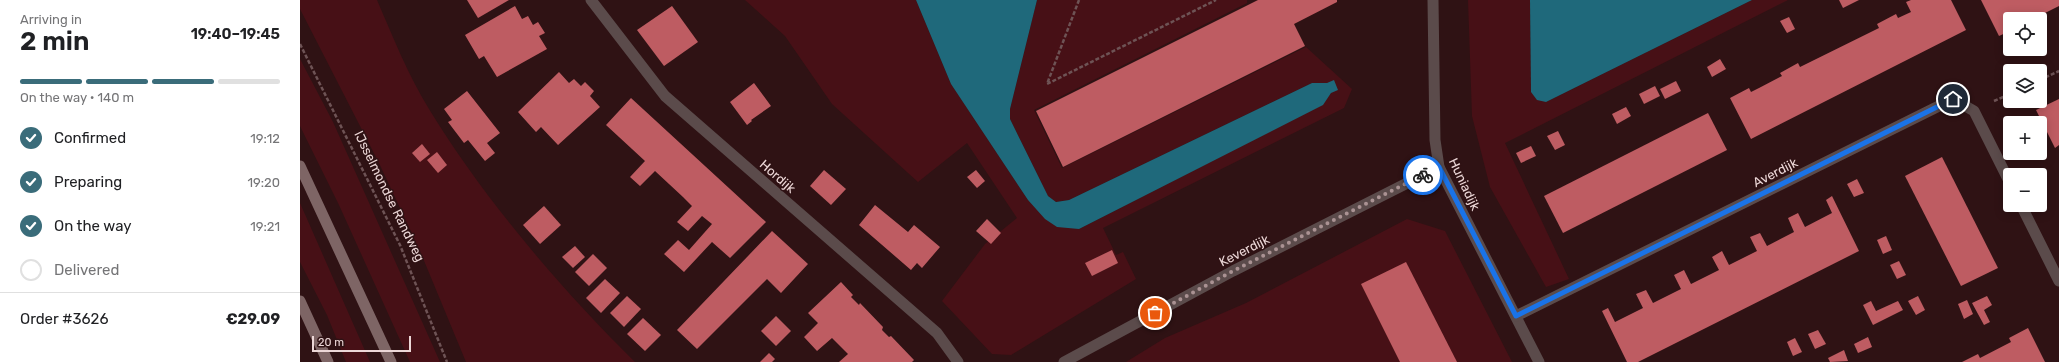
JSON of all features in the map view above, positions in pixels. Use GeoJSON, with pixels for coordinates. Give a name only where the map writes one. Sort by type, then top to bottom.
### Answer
{"type":"FeatureCollection","features":[{"type":"Feature","properties":{"kind":"main road"},"geometry":{"type":"LineString","coordinates":[[300,166],[391,362]]}},
{"type":"Feature","properties":{"kind":"main road"},"geometry":{"type":"LineString","coordinates":[[300,301],[328,362]]}},
{"type":"Feature","properties":{"kind":"street","name":"Hordijk"},"geometry":{"type":"LineString","coordinates":[[591,0],[665,96],[937,333],[958,362]]}},
{"type":"Feature","properties":{"kind":"street","name":"Huniadijk"},"geometry":{"type":"LineString","coordinates":[[1433,0],[1435,140],[1439,167],[1539,362]]}},
{"type":"Feature","properties":{"kind":"street","name":"Averdijk"},"geometry":{"type":"LineString","coordinates":[[1516,316],[1953,99],[1974,111],[2003,169]]}},
{"type":"Feature","properties":{"kind":"street","name":"Keverdijk"},"geometry":{"type":"LineString","coordinates":[[1064,362],[1233,271],[1439,167]]}},
{"type":"Feature","properties":{"kind":"street"},"geometry":{"type":"LineString","coordinates":[[2024,212],[2059,281]]}},
{"type":"Feature","properties":{"kind":"path"},"geometry":{"type":"LineString","coordinates":[[1079,0],[1047,84],[1216,0]]}},
{"type":"Feature","properties":{"kind":"path","name":"IJsselmondse Randweg"},"geometry":{"type":"LineString","coordinates":[[300,44],[400,245],[447,362]]}},
{"type":"Feature","properties":{"kind":"path"},"geometry":{"type":"LineString","coordinates":[[2047,77],[2059,71]]}},
{"type":"Feature","properties":{"kind":"shaded area"},"geometry":{"type":"Polygon","coordinates":[[[300,0],[377,0],[401,56],[421,96],[474,176],[524,242],[579,304],[635,362],[466,362],[420,251],[379,163],[300,9],[300,0]]]}},
{"type":"Feature","properties":{"kind":"shaded area"},"geometry":{"type":"Polygon","coordinates":[[[745,0],[916,0],[951,84],[1028,200],[1079,229],[1322,105],[1331,93],[1327,83],[1312,83],[1069,200],[1056,202],[1048,196],[1010,119],[1010,109],[1037,0],[1247,0],[1247,3],[1034,110],[1062,168],[1306,47],[1352,89],[1344,108],[1103,228],[1116,255],[1123,252],[1136,279],[1011,355],[992,354],[942,301],[985,244],[1017,218],[967,143],[918,182],[832,104],[785,36],[745,0]]]}},
{"type":"Feature","properties":{"kind":"shaded area"},"geometry":{"type":"Polygon","coordinates":[[[1468,0],[1530,0],[1531,92],[1546,102],[1752,0],[1788,0],[1505,143],[1569,279],[1546,287],[1490,187],[1472,116],[1468,0]]]}},
{"type":"Feature","properties":{"kind":"shaded area"},"geometry":{"type":"Polygon","coordinates":[[[300,59],[333,122],[440,362],[410,362],[339,205],[300,126],[300,59]]]}},
{"type":"Feature","properties":{"kind":"shaded area"},"geometry":{"type":"Polygon","coordinates":[[[300,203],[370,362],[346,362],[327,315],[300,262],[300,203]]]}},
{"type":"Feature","properties":{"kind":"shaded area"},"geometry":{"type":"Polygon","coordinates":[[[1407,219],[1445,231],[1512,362],[1126,362],[1165,338],[1246,303],[1407,219]]]}},
{"type":"Feature","properties":{"kind":"water"},"geometry":{"type":"Polygon","coordinates":[[[916,0],[1037,0],[1010,109],[1010,119],[1048,196],[1056,202],[1069,200],[1312,83],[1327,83],[1334,80],[1338,90],[1331,93],[1323,105],[1079,229],[1057,227],[1045,219],[1028,200],[951,84],[916,0]]]}},
{"type":"Feature","properties":{"kind":"water"},"geometry":{"type":"Polygon","coordinates":[[[1530,0],[1752,0],[1546,102],[1537,100],[1531,92],[1530,0]]]}},
{"type":"Feature","properties":{"kind":"building"},"geometry":{"type":"Polygon","coordinates":[[[467,0],[509,0],[478,18],[467,0]]]}},
{"type":"Feature","properties":{"kind":"building"},"geometry":{"type":"Polygon","coordinates":[[[1258,0],[1337,0],[1337,2],[1294,24],[1305,46],[1063,167],[1036,111],[1258,0]]]}},
{"type":"Feature","properties":{"kind":"building"},"geometry":{"type":"Polygon","coordinates":[[[1839,0],[1859,0],[1843,8],[1839,0]]]}},
{"type":"Feature","properties":{"kind":"building"},"geometry":{"type":"Polygon","coordinates":[[[1911,0],[1951,0],[1966,30],[1751,139],[1730,98],[1749,88],[1751,92],[1782,76],[1780,73],[1798,63],[1800,67],[1879,28],[1877,24],[1896,14],[1898,18],[1911,12],[1906,2],[1911,0]]]}},
{"type":"Feature","properties":{"kind":"building"},"geometry":{"type":"Polygon","coordinates":[[[1981,0],[2059,0],[2059,6],[2047,12],[2003,12],[2003,34],[1999,36],[1981,0]]]}},
{"type":"Feature","properties":{"kind":"building"},"geometry":{"type":"Polygon","coordinates":[[[515,6],[522,19],[528,16],[533,25],[538,22],[545,33],[539,36],[547,49],[497,77],[484,56],[479,59],[465,35],[515,6]]]}},
{"type":"Feature","properties":{"kind":"building"},"geometry":{"type":"Polygon","coordinates":[[[672,6],[698,42],[664,66],[637,30],[672,6]]]}},
{"type":"Feature","properties":{"kind":"building"},"geometry":{"type":"Polygon","coordinates":[[[1789,17],[1795,29],[1787,33],[1780,21],[1789,17]]]}},
{"type":"Feature","properties":{"kind":"building"},"geometry":{"type":"Polygon","coordinates":[[[1720,59],[1726,69],[1712,77],[1707,67],[1720,59]]]}},
{"type":"Feature","properties":{"kind":"building"},"geometry":{"type":"Polygon","coordinates":[[[559,72],[569,83],[574,79],[581,86],[585,82],[594,91],[590,96],[600,107],[558,145],[541,127],[536,132],[518,112],[559,72]]]}},
{"type":"Feature","properties":{"kind":"building"},"geometry":{"type":"Polygon","coordinates":[[[1676,81],[1681,91],[1665,99],[1660,89],[1676,81]]]}},
{"type":"Feature","properties":{"kind":"building"},"geometry":{"type":"Polygon","coordinates":[[[754,83],[771,106],[751,120],[752,121],[747,125],[730,102],[754,83]]]}},
{"type":"Feature","properties":{"kind":"building"},"geometry":{"type":"Polygon","coordinates":[[[1655,86],[1660,96],[1644,104],[1639,94],[1655,86]]]}},
{"type":"Feature","properties":{"kind":"building"},"geometry":{"type":"Polygon","coordinates":[[[467,91],[500,133],[487,143],[495,153],[485,161],[468,140],[464,143],[448,122],[452,120],[444,109],[467,91]]]}},
{"type":"Feature","properties":{"kind":"building"},"geometry":{"type":"Polygon","coordinates":[[[631,98],[766,222],[730,258],[712,242],[684,272],[664,254],[678,240],[689,250],[712,224],[702,216],[688,231],[677,222],[692,206],[683,197],[655,171],[640,186],[630,177],[645,161],[606,125],[631,98]]]}},
{"type":"Feature","properties":{"kind":"building"},"geometry":{"type":"Polygon","coordinates":[[[2059,99],[2059,145],[2055,148],[2047,132],[2047,116],[2039,116],[2036,110],[2040,108],[2047,108],[2047,105],[2059,99]]]}},
{"type":"Feature","properties":{"kind":"building"},"geometry":{"type":"Polygon","coordinates":[[[1626,107],[1631,116],[1617,124],[1612,114],[1626,107]]]}},
{"type":"Feature","properties":{"kind":"building"},"geometry":{"type":"Polygon","coordinates":[[[1708,113],[1727,150],[1563,233],[1544,196],[1708,113]]]}},
{"type":"Feature","properties":{"kind":"building"},"geometry":{"type":"Polygon","coordinates":[[[1558,131],[1565,145],[1555,150],[1547,136],[1558,131]]]}},
{"type":"Feature","properties":{"kind":"building"},"geometry":{"type":"Polygon","coordinates":[[[422,144],[430,154],[420,162],[412,153],[422,144]]]}},
{"type":"Feature","properties":{"kind":"building"},"geometry":{"type":"Polygon","coordinates":[[[1531,146],[1536,156],[1521,163],[1516,153],[1531,146]]]}},
{"type":"Feature","properties":{"kind":"building"},"geometry":{"type":"Polygon","coordinates":[[[437,152],[447,165],[438,173],[427,160],[437,152]]]}},
{"type":"Feature","properties":{"kind":"building"},"geometry":{"type":"Polygon","coordinates":[[[1942,157],[1998,268],[1961,286],[1905,176],[1942,157]]]}},
{"type":"Feature","properties":{"kind":"building"},"geometry":{"type":"Polygon","coordinates":[[[824,170],[846,189],[831,205],[810,186],[824,170]]]}},
{"type":"Feature","properties":{"kind":"building"},"geometry":{"type":"Polygon","coordinates":[[[976,170],[985,181],[977,188],[967,177],[976,170]]]}},
{"type":"Feature","properties":{"kind":"building"},"geometry":{"type":"Polygon","coordinates":[[[1857,179],[1864,193],[1854,197],[1847,184],[1857,179]]]}},
{"type":"Feature","properties":{"kind":"building"},"geometry":{"type":"Polygon","coordinates":[[[1832,196],[1859,251],[1638,362],[1627,362],[1602,311],[1608,308],[1615,322],[1643,308],[1636,294],[1646,290],[1653,303],[1681,289],[1674,275],[1684,270],[1691,284],[1719,270],[1712,257],[1722,251],[1729,265],[1757,251],[1750,237],[1760,233],[1767,246],[1794,232],[1788,218],[1798,213],[1805,227],[1832,213],[1826,200],[1832,196]]]}},
{"type":"Feature","properties":{"kind":"building"},"geometry":{"type":"Polygon","coordinates":[[[875,205],[908,232],[914,225],[940,247],[922,268],[917,263],[911,270],[859,225],[875,205]]]}},
{"type":"Feature","properties":{"kind":"building"},"geometry":{"type":"Polygon","coordinates":[[[544,206],[561,225],[540,244],[523,225],[544,206]]]}},
{"type":"Feature","properties":{"kind":"building"},"geometry":{"type":"Polygon","coordinates":[[[987,219],[1001,233],[991,244],[976,231],[987,219]]]}},
{"type":"Feature","properties":{"kind":"building"},"geometry":{"type":"Polygon","coordinates":[[[772,231],[808,264],[781,293],[767,279],[697,349],[677,330],[772,231]]]}},
{"type":"Feature","properties":{"kind":"building"},"geometry":{"type":"Polygon","coordinates":[[[1886,236],[1892,250],[1883,254],[1877,240],[1886,236]]]}},
{"type":"Feature","properties":{"kind":"building"},"geometry":{"type":"Polygon","coordinates":[[[575,246],[585,257],[573,268],[562,257],[575,246]]]}},
{"type":"Feature","properties":{"kind":"building"},"geometry":{"type":"Polygon","coordinates":[[[1112,250],[1118,263],[1092,276],[1085,263],[1112,250]]]}},
{"type":"Feature","properties":{"kind":"building"},"geometry":{"type":"Polygon","coordinates":[[[593,254],[607,268],[589,286],[575,272],[593,254]]]}},
{"type":"Feature","properties":{"kind":"building"},"geometry":{"type":"Polygon","coordinates":[[[1899,261],[1906,275],[1897,279],[1890,265],[1899,261]]]}},
{"type":"Feature","properties":{"kind":"building"},"geometry":{"type":"Polygon","coordinates":[[[1406,262],[1457,362],[1400,362],[1361,284],[1406,262]]]}},
{"type":"Feature","properties":{"kind":"building"},"geometry":{"type":"Polygon","coordinates":[[[605,279],[620,293],[601,313],[586,298],[605,279]]]}},
{"type":"Feature","properties":{"kind":"building"},"geometry":{"type":"Polygon","coordinates":[[[841,282],[853,295],[851,297],[859,305],[860,303],[883,327],[882,330],[889,337],[891,336],[914,360],[912,362],[839,362],[848,354],[832,338],[817,351],[804,337],[818,323],[808,313],[841,282]]]}},
{"type":"Feature","properties":{"kind":"building"},"geometry":{"type":"Polygon","coordinates":[[[627,296],[641,309],[624,327],[610,313],[627,296]]]}},
{"type":"Feature","properties":{"kind":"building"},"geometry":{"type":"Polygon","coordinates":[[[1918,296],[1925,310],[1916,315],[1908,301],[1918,296]]]}},
{"type":"Feature","properties":{"kind":"building"},"geometry":{"type":"Polygon","coordinates":[[[1987,296],[1992,305],[1984,310],[1990,322],[1984,325],[1972,303],[1987,296]]]}},
{"type":"Feature","properties":{"kind":"building"},"geometry":{"type":"Polygon","coordinates":[[[1967,300],[1973,314],[1964,319],[1958,304],[1967,300]]]}},
{"type":"Feature","properties":{"kind":"building"},"geometry":{"type":"Polygon","coordinates":[[[1871,301],[1876,311],[1898,301],[1903,310],[1873,325],[1863,305],[1871,301]]]}},
{"type":"Feature","properties":{"kind":"building"},"geometry":{"type":"Polygon","coordinates":[[[776,316],[791,331],[776,346],[761,331],[776,316]]]}},
{"type":"Feature","properties":{"kind":"building"},"geometry":{"type":"Polygon","coordinates":[[[643,318],[661,335],[645,351],[627,334],[643,318]]]}},
{"type":"Feature","properties":{"kind":"building"},"geometry":{"type":"Polygon","coordinates":[[[2028,328],[2045,362],[1962,362],[1978,354],[1980,358],[2011,342],[2009,338],[2028,328]]]}},
{"type":"Feature","properties":{"kind":"building"},"geometry":{"type":"Polygon","coordinates":[[[1818,330],[1826,344],[1815,349],[1808,334],[1818,330]]]}},
{"type":"Feature","properties":{"kind":"building"},"geometry":{"type":"Polygon","coordinates":[[[1868,337],[1872,347],[1858,353],[1854,344],[1868,337]]]}},
{"type":"Feature","properties":{"kind":"building"},"geometry":{"type":"Polygon","coordinates":[[[1795,338],[1802,352],[1793,356],[1787,342],[1795,338]]]}},
{"type":"Feature","properties":{"kind":"building"},"geometry":{"type":"Polygon","coordinates":[[[1844,350],[1848,361],[1830,362],[1828,358],[1844,350]]]}},
{"type":"Feature","properties":{"kind":"building"},"geometry":{"type":"Polygon","coordinates":[[[769,353],[775,359],[772,362],[760,362],[769,353]]]}},
{"type":"Feature","properties":{"kind":"way so far"},"geometry":{"type":"LineString","coordinates":[[1155,313],[1233,271],[1423,175]]}},
{"type":"Feature","properties":{"kind":"route"},"geometry":{"type":"LineString","coordinates":[[1423,175],[1439,167],[1516,316],[1953,99]]}}]}
